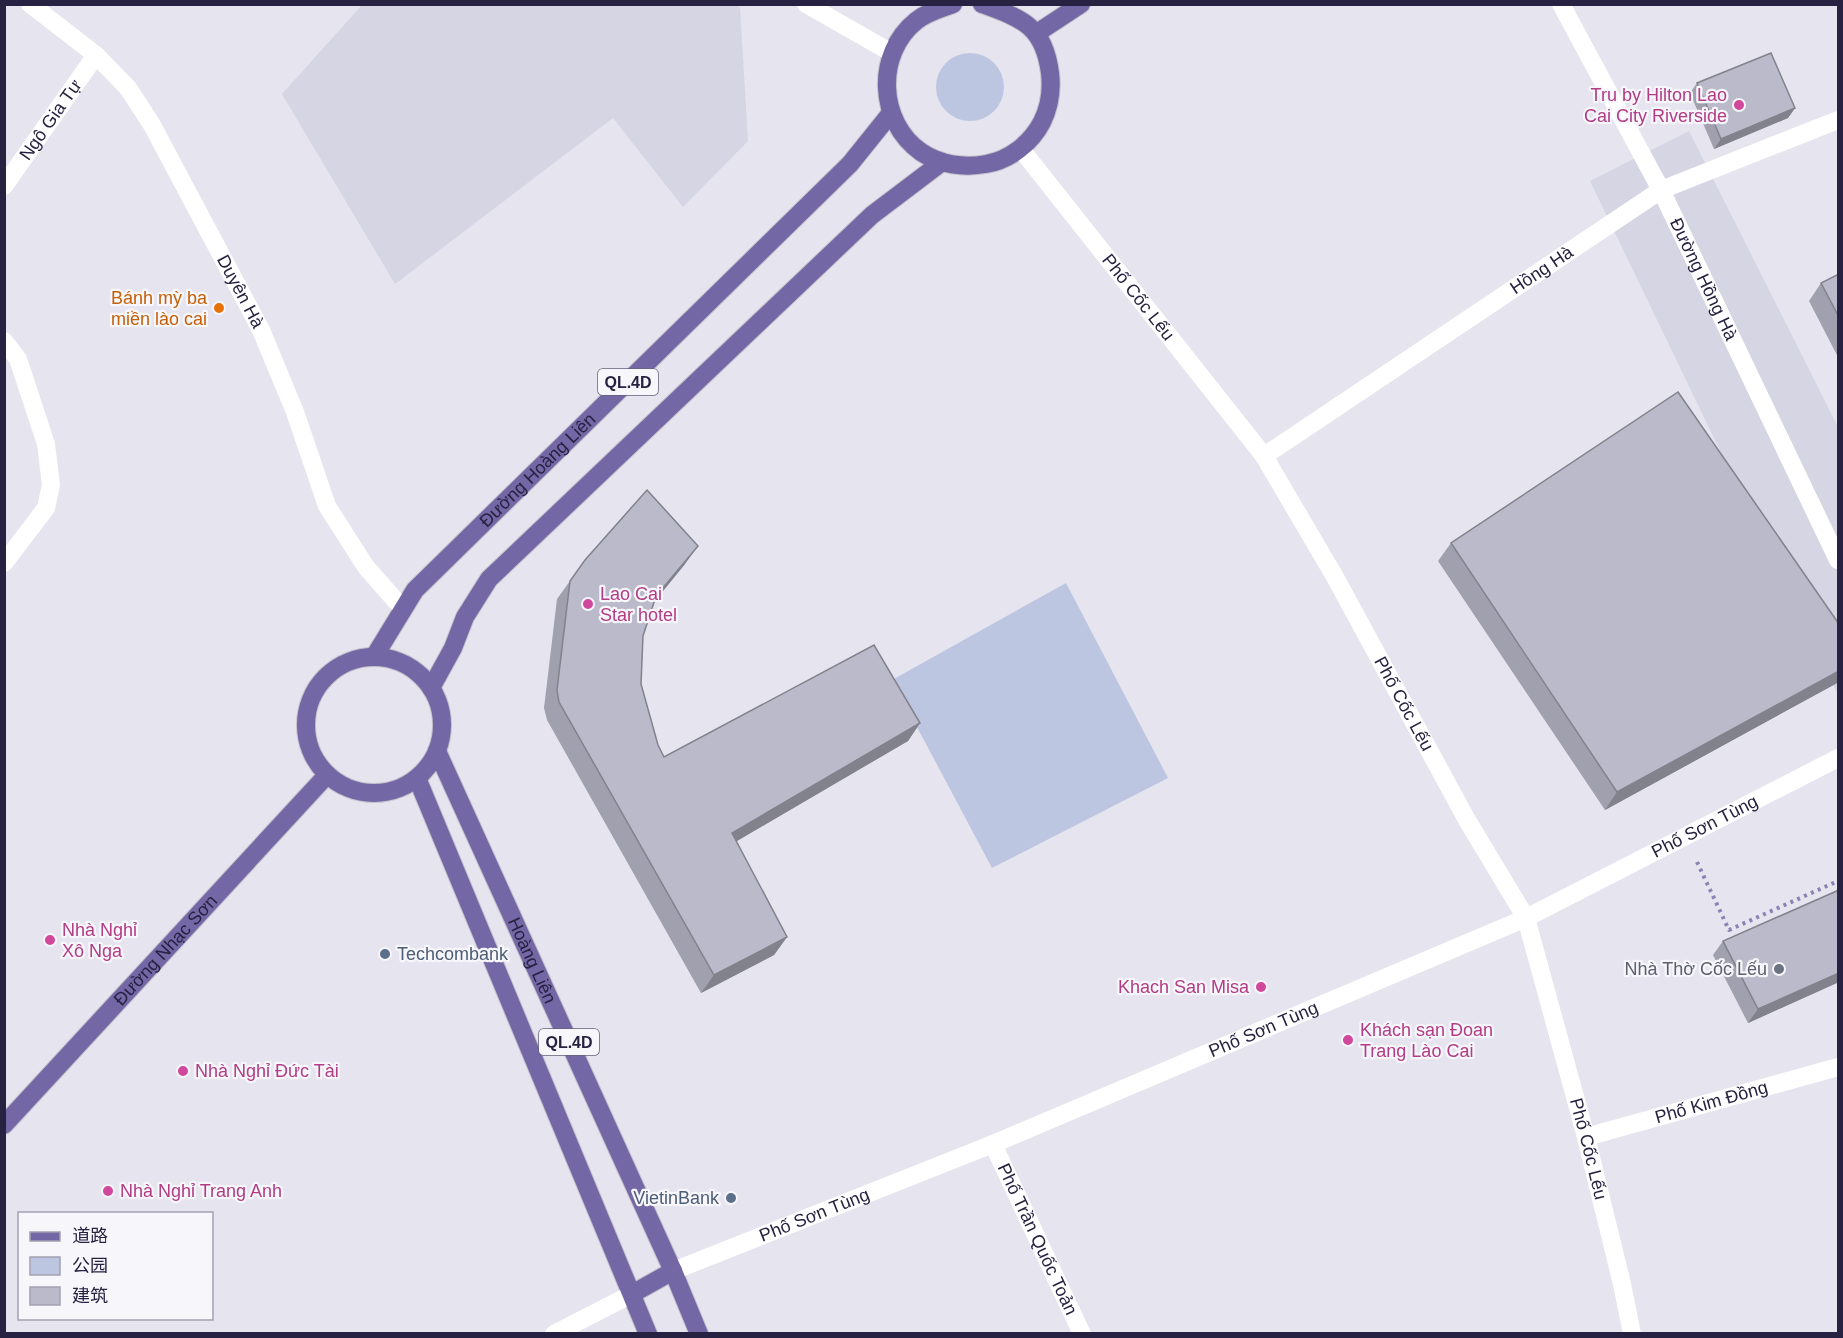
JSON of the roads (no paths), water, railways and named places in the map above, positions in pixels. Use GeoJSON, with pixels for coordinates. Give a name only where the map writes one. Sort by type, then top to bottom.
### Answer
{"type":"FeatureCollection","features":[{"type":"Feature","properties":{"kind":"main road"},"geometry":{"type":"LineString","coordinates":[[953,4],[932,8],[902,36],[892,53],[887,73],[887,93],[891,113],[903,134],[920,152],[942,162],[969,167],[996,162],[1021,149],[1034,136],[1042,121],[1049,104],[1051,86],[1048,63],[1042,41],[1037,33],[1012,15],[982,4]]}},
{"type":"Feature","properties":{"kind":"main road"},"geometry":{"type":"LineString","coordinates":[[1037,33],[1081,4]]}},
{"type":"Feature","properties":{"kind":"main road","name":"Đường Hoàng Liên"},"geometry":{"type":"LineString","coordinates":[[374,657],[415,590],[850,164],[891,113]]}},
{"type":"Feature","properties":{"kind":"main road","name":"QL.4D"},"geometry":{"type":"LineString","coordinates":[[431,688],[453,648],[465,617],[489,579],[872,215],[942,162]]}},
{"type":"Feature","properties":{"kind":"main road"},"geometry":{"type":"LineString","coordinates":[[374,657],[390,659],[406,665],[420,675],[431,688],[442,719],[441,735],[437,751],[417,778],[399,788],[381,793],[361,792],[343,786],[327,775],[313,757],[306,735],[306,711],[315,690],[330,672],[350,660],[374,657]]}},
{"type":"Feature","properties":{"kind":"main road","name":"Hoàng Liên"},"geometry":{"type":"LineString","coordinates":[[437,751],[673,1271],[699,1334]]}},
{"type":"Feature","properties":{"kind":"main road","name":"Đường Nhạc Sơn"},"geometry":{"type":"LineString","coordinates":[[4,1125],[327,775]]}},
{"type":"Feature","properties":{"kind":"main road","name":"Hoàng Liên"},"geometry":{"type":"LineString","coordinates":[[417,778],[648,1334]]}},
{"type":"Feature","properties":{"kind":"main road"},"geometry":{"type":"LineString","coordinates":[[632,1294],[673,1271]]}},
{"type":"Feature","properties":{"kind":"street","name":"Duyên Hà"},"geometry":{"type":"LineString","coordinates":[[30,4],[96,55],[128,88],[152,125],[261,330],[295,412],[327,506],[366,567],[404,609]]}},
{"type":"Feature","properties":{"kind":"street"},"geometry":{"type":"LineString","coordinates":[[806,4],[892,53]]}},
{"type":"Feature","properties":{"kind":"street","name":"Đường Hồng Hà"},"geometry":{"type":"LineString","coordinates":[[1561,4],[1660,190],[1839,560]]}},
{"type":"Feature","properties":{"kind":"street","name":"Ngô Gia Tự"},"geometry":{"type":"LineString","coordinates":[[4,186],[96,55]]}},
{"type":"Feature","properties":{"kind":"street","name":"Hồng Hà"},"geometry":{"type":"LineString","coordinates":[[1264,456],[1660,190],[1839,120]]}},
{"type":"Feature","properties":{"kind":"street","name":"Phố Cốc Lếu"},"geometry":{"type":"LineString","coordinates":[[1021,149],[1264,456],[1335,578],[1467,820],[1526,918],[1586,1137],[1632,1334]]}},
{"type":"Feature","properties":{"kind":"street"},"geometry":{"type":"LineString","coordinates":[[4,341],[18,359],[46,444],[51,485],[46,508],[4,563]]}},
{"type":"Feature","properties":{"kind":"street","name":"Phố Sơn Tùng"},"geometry":{"type":"LineString","coordinates":[[673,1271],[993,1144],[1526,918],[1839,758]]}},
{"type":"Feature","properties":{"kind":"street","name":"Phố Kim Đồng"},"geometry":{"type":"LineString","coordinates":[[1586,1137],[1839,1067]]}},
{"type":"Feature","properties":{"kind":"street","name":"Phố Trần Quốc Toản"},"geometry":{"type":"LineString","coordinates":[[993,1144],[1082,1334]]}},
{"type":"Feature","properties":{"kind":"street"},"geometry":{"type":"LineString","coordinates":[[554,1334],[632,1294]]}},
{"type":"Feature","properties":{"kind":"place","name":"Tru by Hilton Lao Cai City Riverside"},"geometry":{"type":"Point","coordinates":[1739,105]}},
{"type":"Feature","properties":{"kind":"place","name":"Bánh mỳ ba miền lào cai"},"geometry":{"type":"Point","coordinates":[219,308]}},
{"type":"Feature","properties":{"kind":"place","name":"Lao Cai Star hotel"},"geometry":{"type":"Point","coordinates":[588,604]}},
{"type":"Feature","properties":{"kind":"place","name":"Nhà Nghỉ Xô Nga"},"geometry":{"type":"Point","coordinates":[50,940]}},
{"type":"Feature","properties":{"kind":"place","name":"Techcombank"},"geometry":{"type":"Point","coordinates":[385,954]}},
{"type":"Feature","properties":{"kind":"place","name":"Nhà Thờ Cốc Lếu"},"geometry":{"type":"Point","coordinates":[1779,969]}},
{"type":"Feature","properties":{"kind":"place","name":"Khach San Misa"},"geometry":{"type":"Point","coordinates":[1261,987]}},
{"type":"Feature","properties":{"kind":"place","name":"Khách sạn Đoan Trang Lào Cai"},"geometry":{"type":"Point","coordinates":[1348,1040]}},
{"type":"Feature","properties":{"kind":"place","name":"Nhà Nghỉ Đức Tài"},"geometry":{"type":"Point","coordinates":[183,1071]}},
{"type":"Feature","properties":{"kind":"place","name":"Nhà Nghỉ Trang Anh"},"geometry":{"type":"Point","coordinates":[108,1191]}},
{"type":"Feature","properties":{"kind":"place","name":"VietinBank"},"geometry":{"type":"Point","coordinates":[731,1198]}}]}
